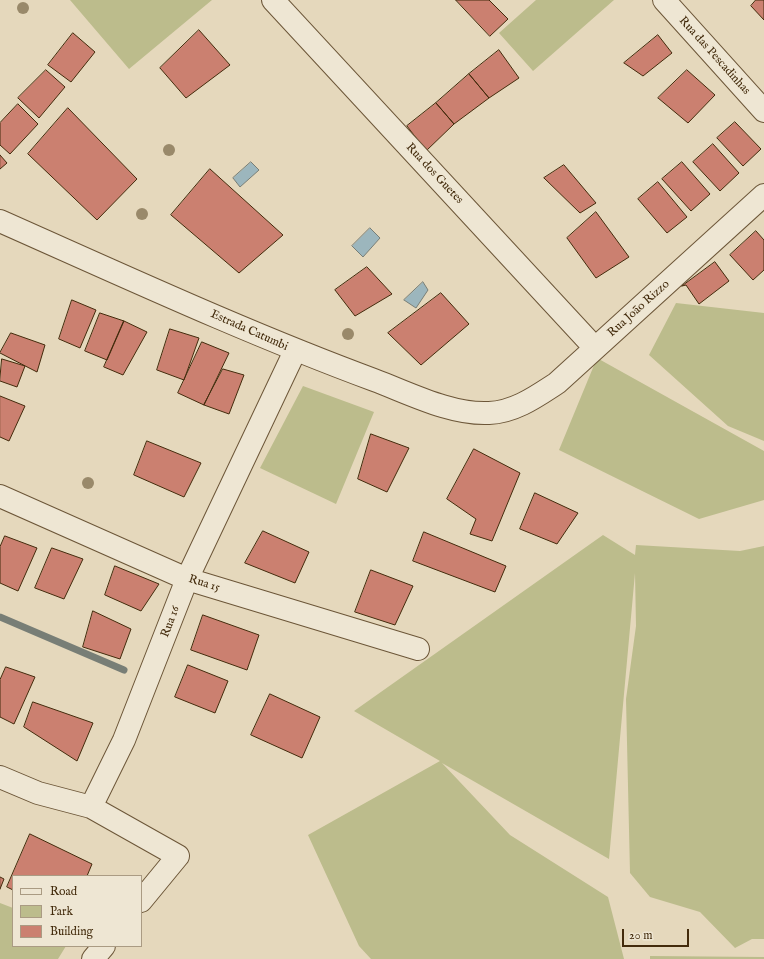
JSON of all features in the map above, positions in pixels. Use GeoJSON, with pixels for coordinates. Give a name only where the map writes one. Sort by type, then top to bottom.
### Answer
{"type":"FeatureCollection","features":[{"type":"Feature","properties":{"kind":"street","name":"Rua dos Guetes"},"geometry":{"type":"LineString","coordinates":[[273,0],[596,348]]}},
{"type":"Feature","properties":{"kind":"street","name":"Rua das Pescadinhas"},"geometry":{"type":"LineString","coordinates":[[664,0],[764,111]]}},
{"type":"Feature","properties":{"kind":"street","name":"Rua João Rizzo"},"geometry":{"type":"LineString","coordinates":[[506,411],[534,398],[552,387],[764,195]]}},
{"type":"Feature","properties":{"kind":"street","name":"Estrada Catumbi"},"geometry":{"type":"LineString","coordinates":[[0,221],[295,351],[458,411],[490,413],[506,411]]}},
{"type":"Feature","properties":{"kind":"street","name":"Rua 16"},"geometry":{"type":"LineString","coordinates":[[91,807],[124,740],[187,579],[295,351]]}},
{"type":"Feature","properties":{"kind":"street","name":"Rua 15"},"geometry":{"type":"LineString","coordinates":[[0,496],[187,579],[418,649]]}},
{"type":"Feature","properties":{"kind":"street"},"geometry":{"type":"LineString","coordinates":[[0,777],[38,793],[91,807],[178,856],[142,900]]}},
{"type":"Feature","properties":{"kind":"street"},"geometry":{"type":"LineString","coordinates":[[93,959],[103,947]]}},
{"type":"Feature","properties":{"kind":"green space"},"geometry":{"type":"Polygon","coordinates":[[[70,0],[212,0],[129,69],[70,0]]]}},
{"type":"Feature","properties":{"kind":"green space"},"geometry":{"type":"Polygon","coordinates":[[[536,0],[614,0],[533,71],[499,33],[536,0]]]}},
{"type":"Feature","properties":{"kind":"green space"},"geometry":{"type":"Polygon","coordinates":[[[676,303],[764,313],[764,441],[728,426],[649,355],[676,303]]]}},
{"type":"Feature","properties":{"kind":"green space"},"geometry":{"type":"Polygon","coordinates":[[[597,358],[764,451],[764,500],[699,519],[559,450],[597,358]]]}},
{"type":"Feature","properties":{"kind":"green space"},"geometry":{"type":"Polygon","coordinates":[[[303,386],[374,412],[336,504],[260,468],[303,386]]]}},
{"type":"Feature","properties":{"kind":"green space"},"geometry":{"type":"Polygon","coordinates":[[[603,535],[635,555],[636,545],[740,551],[764,546],[764,939],[752,939],[735,948],[700,912],[650,897],[630,873],[626,699],[636,626],[635,573],[609,859],[442,763],[510,835],[608,897],[624,959],[371,959],[359,946],[308,835],[440,761],[354,711],[603,535]]]}},
{"type":"Feature","properties":{"kind":"green space"},"geometry":{"type":"Polygon","coordinates":[[[0,903],[12,908],[12,947],[65,947],[58,959],[0,959],[0,903]]]}},
{"type":"Feature","properties":{"kind":"green space"},"geometry":{"type":"Polygon","coordinates":[[[650,956],[764,957],[764,959],[650,959],[650,956]]]}},
{"type":"Feature","properties":{"kind":"water"},"geometry":{"type":"Polygon","coordinates":[[[251,162],[259,170],[240,187],[233,178],[251,162]]]}},
{"type":"Feature","properties":{"kind":"water"},"geometry":{"type":"Polygon","coordinates":[[[370,228],[380,238],[363,257],[352,246],[370,228]]]}},
{"type":"Feature","properties":{"kind":"water"},"geometry":{"type":"Polygon","coordinates":[[[423,282],[428,290],[416,308],[404,300],[423,282]]]}},
{"type":"Feature","properties":{"kind":"building"},"geometry":{"type":"Polygon","coordinates":[[[456,0],[489,0],[508,19],[490,36],[456,0]]]}},
{"type":"Feature","properties":{"kind":"building"},"geometry":{"type":"Polygon","coordinates":[[[756,0],[764,0],[764,20],[751,6],[756,0]]]}},
{"type":"Feature","properties":{"kind":"building"},"geometry":{"type":"Polygon","coordinates":[[[199,30],[230,65],[186,98],[160,68],[199,30]]]}},
{"type":"Feature","properties":{"kind":"building"},"geometry":{"type":"Polygon","coordinates":[[[73,33],[95,52],[71,82],[48,65],[73,33]]]}},
{"type":"Feature","properties":{"kind":"building"},"geometry":{"type":"Polygon","coordinates":[[[658,35],[672,53],[643,76],[624,63],[658,35]]]}},
{"type":"Feature","properties":{"kind":"building"},"geometry":{"type":"Polygon","coordinates":[[[499,50],[519,78],[489,98],[469,74],[499,50]]]}},
{"type":"Feature","properties":{"kind":"building"},"geometry":{"type":"Polygon","coordinates":[[[46,70],[65,87],[39,118],[18,98],[46,70]]]}},
{"type":"Feature","properties":{"kind":"building"},"geometry":{"type":"Polygon","coordinates":[[[687,70],[715,95],[688,123],[658,98],[687,70]]]}},
{"type":"Feature","properties":{"kind":"building"},"geometry":{"type":"Polygon","coordinates":[[[469,74],[489,98],[454,124],[436,103],[469,74]]]}},
{"type":"Feature","properties":{"kind":"building"},"geometry":{"type":"Polygon","coordinates":[[[436,103],[454,124],[426,151],[407,126],[436,103]]]}},
{"type":"Feature","properties":{"kind":"building"},"geometry":{"type":"Polygon","coordinates":[[[18,104],[38,124],[10,154],[0,145],[0,123],[18,104]]]}},
{"type":"Feature","properties":{"kind":"building"},"geometry":{"type":"Polygon","coordinates":[[[68,108],[137,179],[97,220],[28,154],[68,108]]]}},
{"type":"Feature","properties":{"kind":"building"},"geometry":{"type":"Polygon","coordinates":[[[735,122],[761,149],[743,166],[717,138],[735,122]]]}},
{"type":"Feature","properties":{"kind":"building"},"geometry":{"type":"Polygon","coordinates":[[[713,144],[739,173],[720,191],[693,162],[713,144]]]}},
{"type":"Feature","properties":{"kind":"building"},"geometry":{"type":"Polygon","coordinates":[[[0,155],[7,163],[0,169],[0,155]]]}},
{"type":"Feature","properties":{"kind":"building"},"geometry":{"type":"Polygon","coordinates":[[[682,162],[710,194],[691,211],[662,179],[682,162]]]}},
{"type":"Feature","properties":{"kind":"building"},"geometry":{"type":"Polygon","coordinates":[[[564,165],[596,203],[580,213],[544,178],[564,165]]]}},
{"type":"Feature","properties":{"kind":"building"},"geometry":{"type":"Polygon","coordinates":[[[210,169],[283,235],[239,273],[171,215],[210,169]]]}},
{"type":"Feature","properties":{"kind":"building"},"geometry":{"type":"Polygon","coordinates":[[[658,182],[687,217],[667,233],[638,199],[658,182]]]}},
{"type":"Feature","properties":{"kind":"building"},"geometry":{"type":"Polygon","coordinates":[[[596,212],[629,257],[596,278],[567,238],[596,212]]]}},
{"type":"Feature","properties":{"kind":"building"},"geometry":{"type":"Polygon","coordinates":[[[756,231],[764,240],[764,270],[753,280],[730,255],[756,231]]]}},
{"type":"Feature","properties":{"kind":"building"},"geometry":{"type":"Polygon","coordinates":[[[715,262],[729,281],[699,304],[686,285],[682,286],[715,262]]]}},
{"type":"Feature","properties":{"kind":"building"},"geometry":{"type":"Polygon","coordinates":[[[367,267],[392,294],[355,316],[335,290],[367,267]]]}},
{"type":"Feature","properties":{"kind":"building"},"geometry":{"type":"Polygon","coordinates":[[[441,293],[469,324],[421,365],[388,333],[441,293]]]}},
{"type":"Feature","properties":{"kind":"building"},"geometry":{"type":"Polygon","coordinates":[[[72,300],[96,310],[80,348],[59,339],[72,300]]]}},
{"type":"Feature","properties":{"kind":"building"},"geometry":{"type":"Polygon","coordinates":[[[100,313],[124,321],[107,360],[85,351],[100,313]]]}},
{"type":"Feature","properties":{"kind":"building"},"geometry":{"type":"Polygon","coordinates":[[[124,321],[147,332],[123,375],[104,367],[124,321]]]}},
{"type":"Feature","properties":{"kind":"building"},"geometry":{"type":"Polygon","coordinates":[[[170,329],[199,338],[184,380],[157,370],[170,329]]]}},
{"type":"Feature","properties":{"kind":"building"},"geometry":{"type":"Polygon","coordinates":[[[11,333],[45,345],[37,372],[0,353],[11,333]]]}},
{"type":"Feature","properties":{"kind":"building"},"geometry":{"type":"Polygon","coordinates":[[[202,342],[229,353],[204,405],[178,393],[202,342]]]}},
{"type":"Feature","properties":{"kind":"building"},"geometry":{"type":"Polygon","coordinates":[[[2,359],[25,366],[17,387],[0,381],[2,359]]]}},
{"type":"Feature","properties":{"kind":"building"},"geometry":{"type":"Polygon","coordinates":[[[223,369],[244,375],[229,414],[204,405],[223,369]]]}},
{"type":"Feature","properties":{"kind":"building"},"geometry":{"type":"Polygon","coordinates":[[[0,396],[25,406],[9,441],[0,437],[0,396]]]}},
{"type":"Feature","properties":{"kind":"building"},"geometry":{"type":"Polygon","coordinates":[[[371,434],[409,448],[387,492],[358,479],[371,434]]]}},
{"type":"Feature","properties":{"kind":"building"},"geometry":{"type":"Polygon","coordinates":[[[147,441],[201,463],[184,497],[134,475],[147,441]]]}},
{"type":"Feature","properties":{"kind":"building"},"geometry":{"type":"Polygon","coordinates":[[[474,449],[520,473],[492,541],[470,534],[476,519],[447,499],[474,449]]]}},
{"type":"Feature","properties":{"kind":"building"},"geometry":{"type":"Polygon","coordinates":[[[535,493],[578,513],[557,544],[520,529],[535,493]]]}},
{"type":"Feature","properties":{"kind":"building"},"geometry":{"type":"Polygon","coordinates":[[[263,531],[309,552],[295,583],[245,563],[263,531]]]}},
{"type":"Feature","properties":{"kind":"building"},"geometry":{"type":"Polygon","coordinates":[[[424,532],[506,566],[495,592],[413,561],[424,532]]]}},
{"type":"Feature","properties":{"kind":"building"},"geometry":{"type":"Polygon","coordinates":[[[5,536],[37,548],[18,591],[0,583],[0,547],[5,536]]]}},
{"type":"Feature","properties":{"kind":"building"},"geometry":{"type":"Polygon","coordinates":[[[52,548],[83,559],[64,599],[35,588],[52,548]]]}},
{"type":"Feature","properties":{"kind":"building"},"geometry":{"type":"Polygon","coordinates":[[[115,566],[159,584],[141,611],[105,595],[115,566]]]}},
{"type":"Feature","properties":{"kind":"building"},"geometry":{"type":"Polygon","coordinates":[[[371,570],[413,586],[395,625],[355,612],[371,570]]]}},
{"type":"Feature","properties":{"kind":"building"},"geometry":{"type":"Polygon","coordinates":[[[93,611],[131,629],[120,659],[83,647],[93,611]]]}},
{"type":"Feature","properties":{"kind":"building"},"geometry":{"type":"Polygon","coordinates":[[[203,615],[259,635],[247,670],[191,650],[203,615]]]}},
{"type":"Feature","properties":{"kind":"building"},"geometry":{"type":"Polygon","coordinates":[[[188,665],[228,681],[215,713],[175,697],[188,665]]]}},
{"type":"Feature","properties":{"kind":"building"},"geometry":{"type":"Polygon","coordinates":[[[6,667],[35,677],[14,724],[0,717],[0,680],[6,667]]]}},
{"type":"Feature","properties":{"kind":"building"},"geometry":{"type":"Polygon","coordinates":[[[270,694],[320,717],[302,758],[251,735],[270,694]]]}},
{"type":"Feature","properties":{"kind":"building"},"geometry":{"type":"Polygon","coordinates":[[[33,702],[93,723],[77,761],[24,727],[33,702]]]}},
{"type":"Feature","properties":{"kind":"building"},"geometry":{"type":"Polygon","coordinates":[[[30,834],[92,864],[87,875],[12,875],[30,834]]]}},
{"type":"Feature","properties":{"kind":"building"},"geometry":{"type":"Polygon","coordinates":[[[12,875],[12,890],[7,887],[12,875]]]}},
{"type":"Feature","properties":{"kind":"building"},"geometry":{"type":"Polygon","coordinates":[[[0,877],[4,879],[0,889],[0,877]]]}},
{"type":"Feature","properties":{"kind":"waterway"},"geometry":{"type":"LineString","coordinates":[[0,617],[124,670]]}}]}
